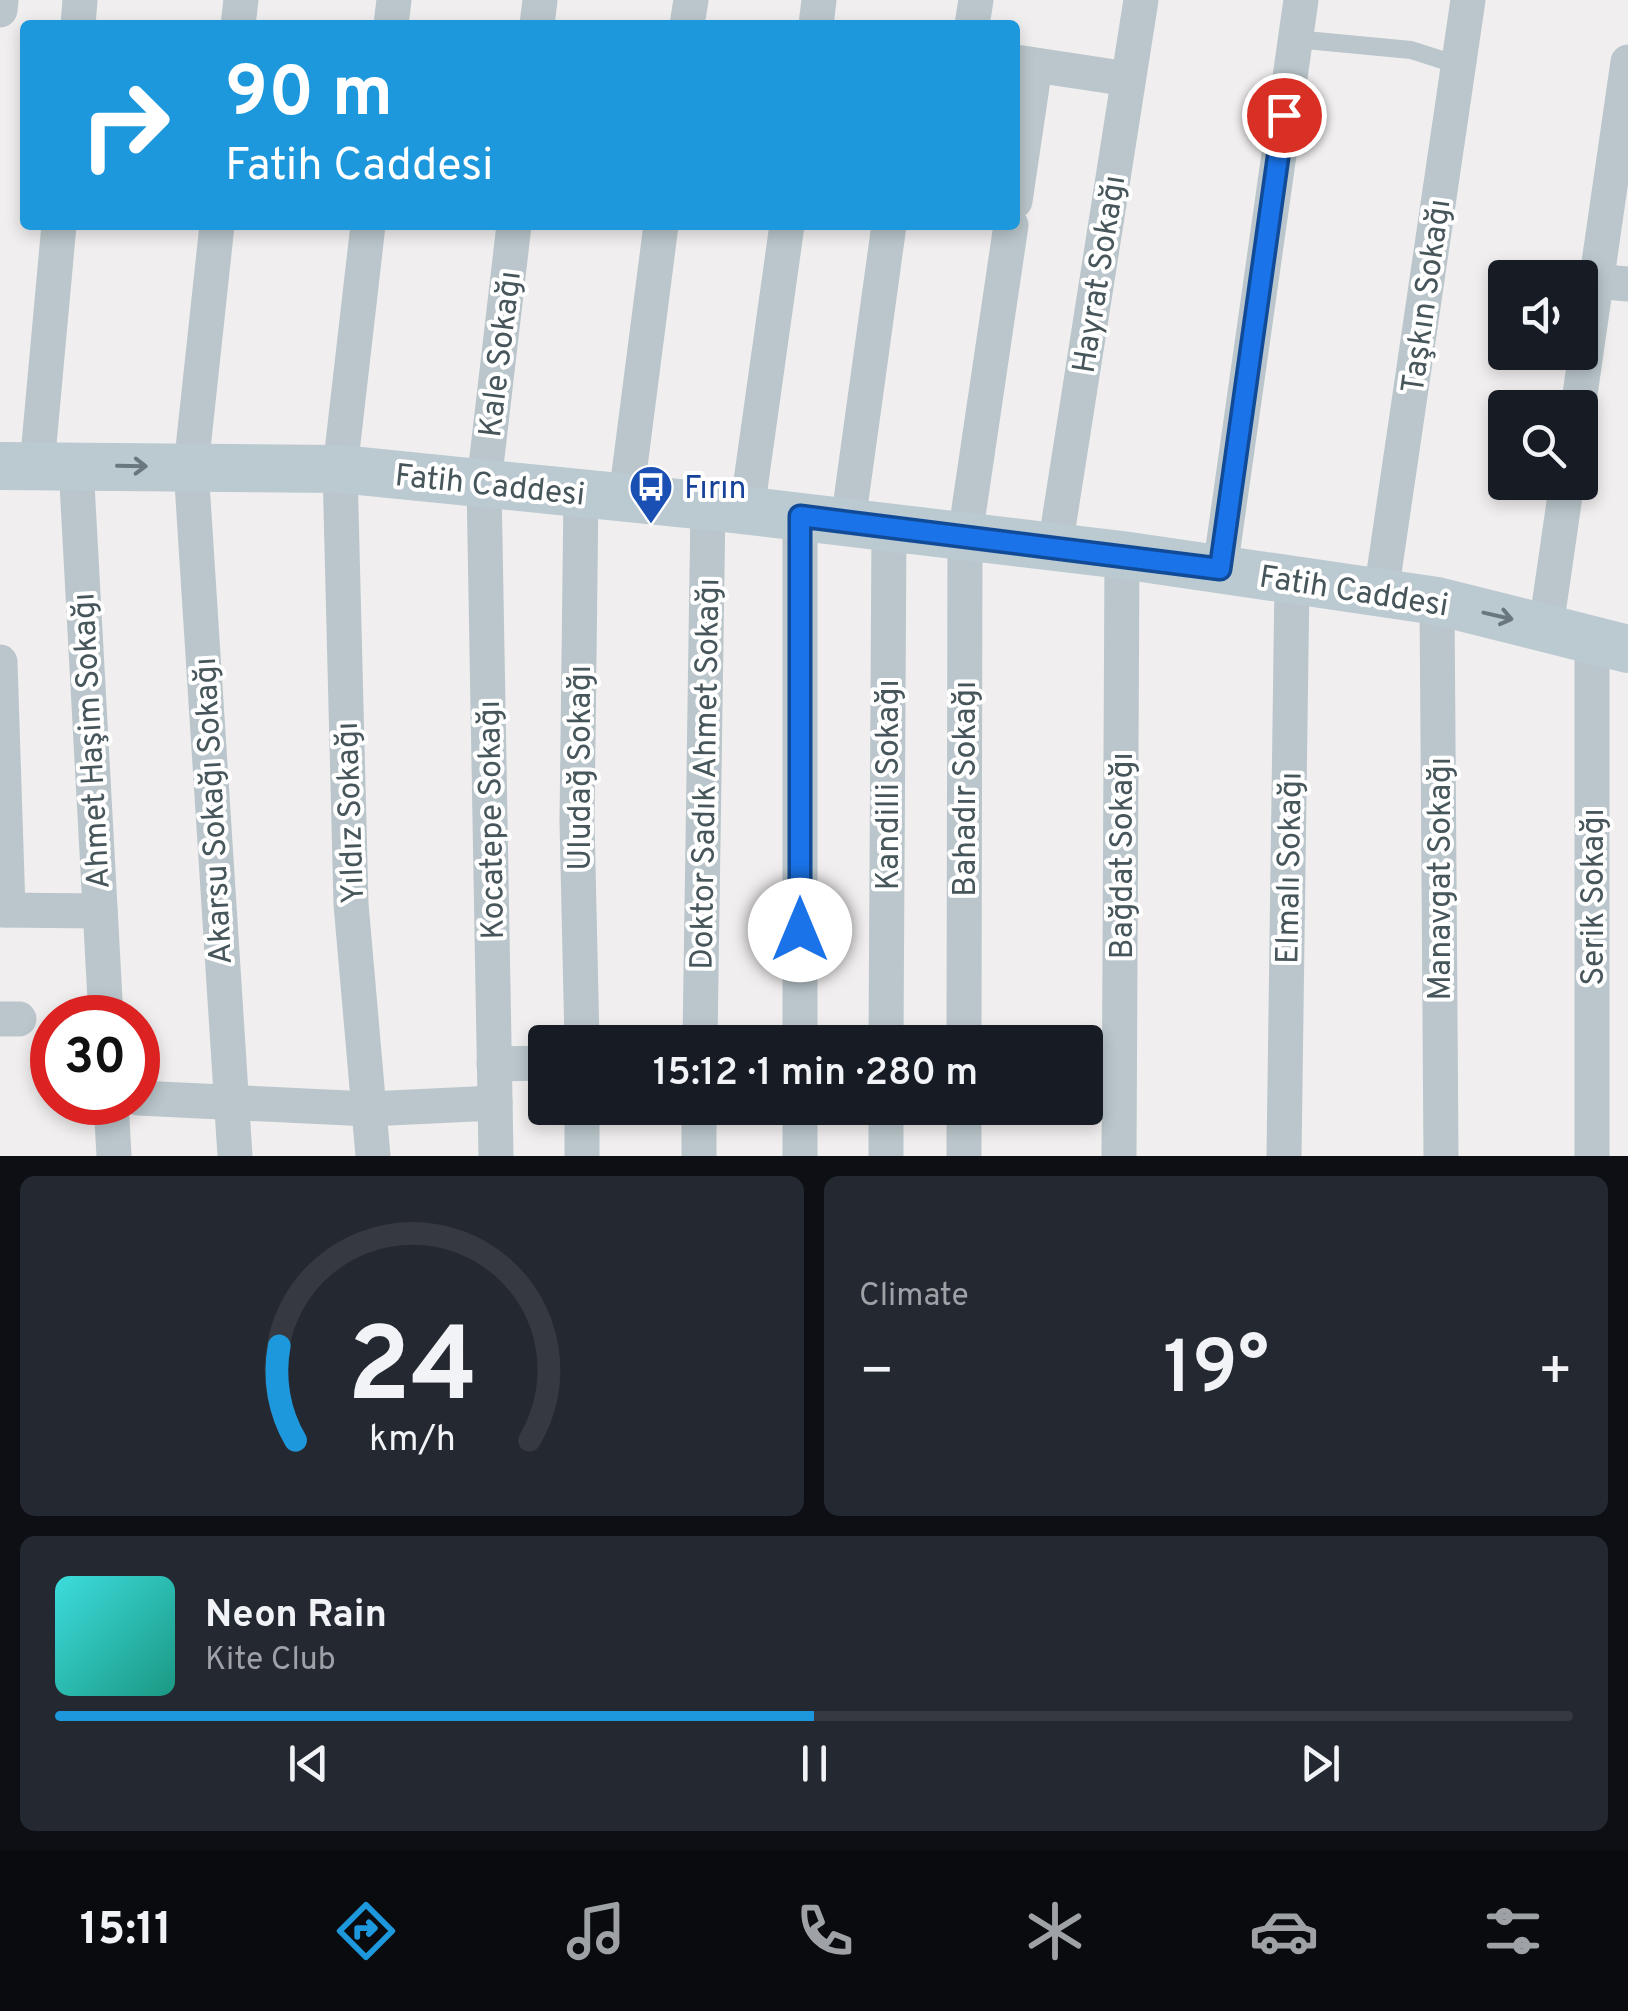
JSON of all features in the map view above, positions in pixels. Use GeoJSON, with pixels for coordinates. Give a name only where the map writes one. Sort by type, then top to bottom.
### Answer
{"type":"FeatureCollection","features":[{"type":"Feature","properties":{"kind":"main road","name":"Fatih Caddesi"},"geometry":{"type":"LineString","coordinates":[[38,466],[340,469],[800,516],[1122,555],[1437,601],[1610,643]]}},
{"type":"Feature","properties":{"kind":"street"},"geometry":{"type":"LineString","coordinates":[[0,10],[1,0]]}},
{"type":"Feature","properties":{"kind":"street","name":"Hayrat Sokağı"},"geometry":{"type":"LineString","coordinates":[[1055,547],[1141,0]]}},
{"type":"Feature","properties":{"kind":"street"},"geometry":{"type":"LineString","coordinates":[[1220,569],[1301,0]]}},
{"type":"Feature","properties":{"kind":"street","name":"Taşkın Sokağı"},"geometry":{"type":"LineString","coordinates":[[1382,593],[1468,0]]}},
{"type":"Feature","properties":{"kind":"street"},"geometry":{"type":"LineString","coordinates":[[1583,390],[1612,282],[1628,62]]}},
{"type":"Feature","properties":{"kind":"street"},"geometry":{"type":"LineString","coordinates":[[1020,132],[1025,64],[1128,78]]}},
{"type":"Feature","properties":{"kind":"street","name":"Ahmet Haşim Sokağı"},"geometry":{"type":"LineString","coordinates":[[59,230],[38,466],[100,911],[105,995]]}},
{"type":"Feature","properties":{"kind":"street","name":"Akarsu Sokağı Sokağı"},"geometry":{"type":"LineString","coordinates":[[216,230],[192,467],[235,1156]]}},
{"type":"Feature","properties":{"kind":"street","name":"Yıldız Sokağı"},"geometry":{"type":"LineString","coordinates":[[367,230],[340,469],[351,904],[373,1156]]}},
{"type":"Feature","properties":{"kind":"street","name":"Kale Sokağı"},"geometry":{"type":"LineString","coordinates":[[484,483],[513,230]]}},
{"type":"Feature","properties":{"kind":"street","name":"Uludağ Sokağı"},"geometry":{"type":"LineString","coordinates":[[582,1025],[577,821],[604,495],[661,230]]}},
{"type":"Feature","properties":{"kind":"street","name":"Doktor Sadık Ahmet Sokağı"},"geometry":{"type":"LineString","coordinates":[[701,1025],[728,508],[787,230]]}},
{"type":"Feature","properties":{"kind":"street","name":"Kandilli Sokağı"},"geometry":{"type":"LineString","coordinates":[[885,1025],[868,525],[889,230]]}},
{"type":"Feature","properties":{"kind":"street","name":"Bahadır Sokağı"},"geometry":{"type":"LineString","coordinates":[[964,1025],[965,536],[1011,230]]}},
{"type":"Feature","properties":{"kind":"street","name":"Kocatepe Sokağı"},"geometry":{"type":"LineString","coordinates":[[484,483],[496,1156]]}},
{"type":"Feature","properties":{"kind":"street"},"geometry":{"type":"LineString","coordinates":[[1546,627],[1564,500]]}},
{"type":"Feature","properties":{"kind":"street"},"geometry":{"type":"LineString","coordinates":[[800,516],[800,1025]]}},
{"type":"Feature","properties":{"kind":"street","name":"Bağdat Sokağı"},"geometry":{"type":"LineString","coordinates":[[1119,1156],[1122,555]]}},
{"type":"Feature","properties":{"kind":"street","name":"Elmalı Sokağı"},"geometry":{"type":"LineString","coordinates":[[1284,1156],[1292,580]]}},
{"type":"Feature","properties":{"kind":"street","name":"Manavgat Sokağı"},"geometry":{"type":"LineString","coordinates":[[1437,601],[1440,1156]]}},
{"type":"Feature","properties":{"kind":"street","name":"Serik Sokağı"},"geometry":{"type":"LineString","coordinates":[[1592,1156],[1610,643]]}},
{"type":"Feature","properties":{"kind":"street"},"geometry":{"type":"LineString","coordinates":[[0,662],[4,910],[100,911]]}},
{"type":"Feature","properties":{"kind":"street"},"geometry":{"type":"LineString","coordinates":[[494,1064],[528,1063]]}},
{"type":"Feature","properties":{"kind":"street"},"geometry":{"type":"LineString","coordinates":[[160,1099],[369,1110],[495,1103]]}},
{"type":"Feature","properties":{"kind":"street"},"geometry":{"type":"LineString","coordinates":[[112,1125],[114,1156]]}},
{"type":"Feature","properties":{"kind":"street"},"geometry":{"type":"LineString","coordinates":[[582,1125],[582,1156]]}},
{"type":"Feature","properties":{"kind":"street"},"geometry":{"type":"LineString","coordinates":[[699,1125],[699,1156]]}},
{"type":"Feature","properties":{"kind":"street"},"geometry":{"type":"LineString","coordinates":[[800,1125],[800,1156]]}},
{"type":"Feature","properties":{"kind":"street"},"geometry":{"type":"LineString","coordinates":[[886,1125],[886,1156]]}},
{"type":"Feature","properties":{"kind":"street"},"geometry":{"type":"LineString","coordinates":[[964,1125],[964,1156]]}},
{"type":"Feature","properties":{"kind":"lane"},"geometry":{"type":"LineString","coordinates":[[1295,39],[1411,50],[1458,65]]}},
{"type":"Feature","properties":{"kind":"place","name":"Fırın"},"geometry":{"type":"Point","coordinates":[651,525]}},
{"type":"Feature","properties":{"kind":"route"},"geometry":{"type":"LineString","coordinates":[[800,930],[800,516],[1220,569],[1284,115]]}}]}
